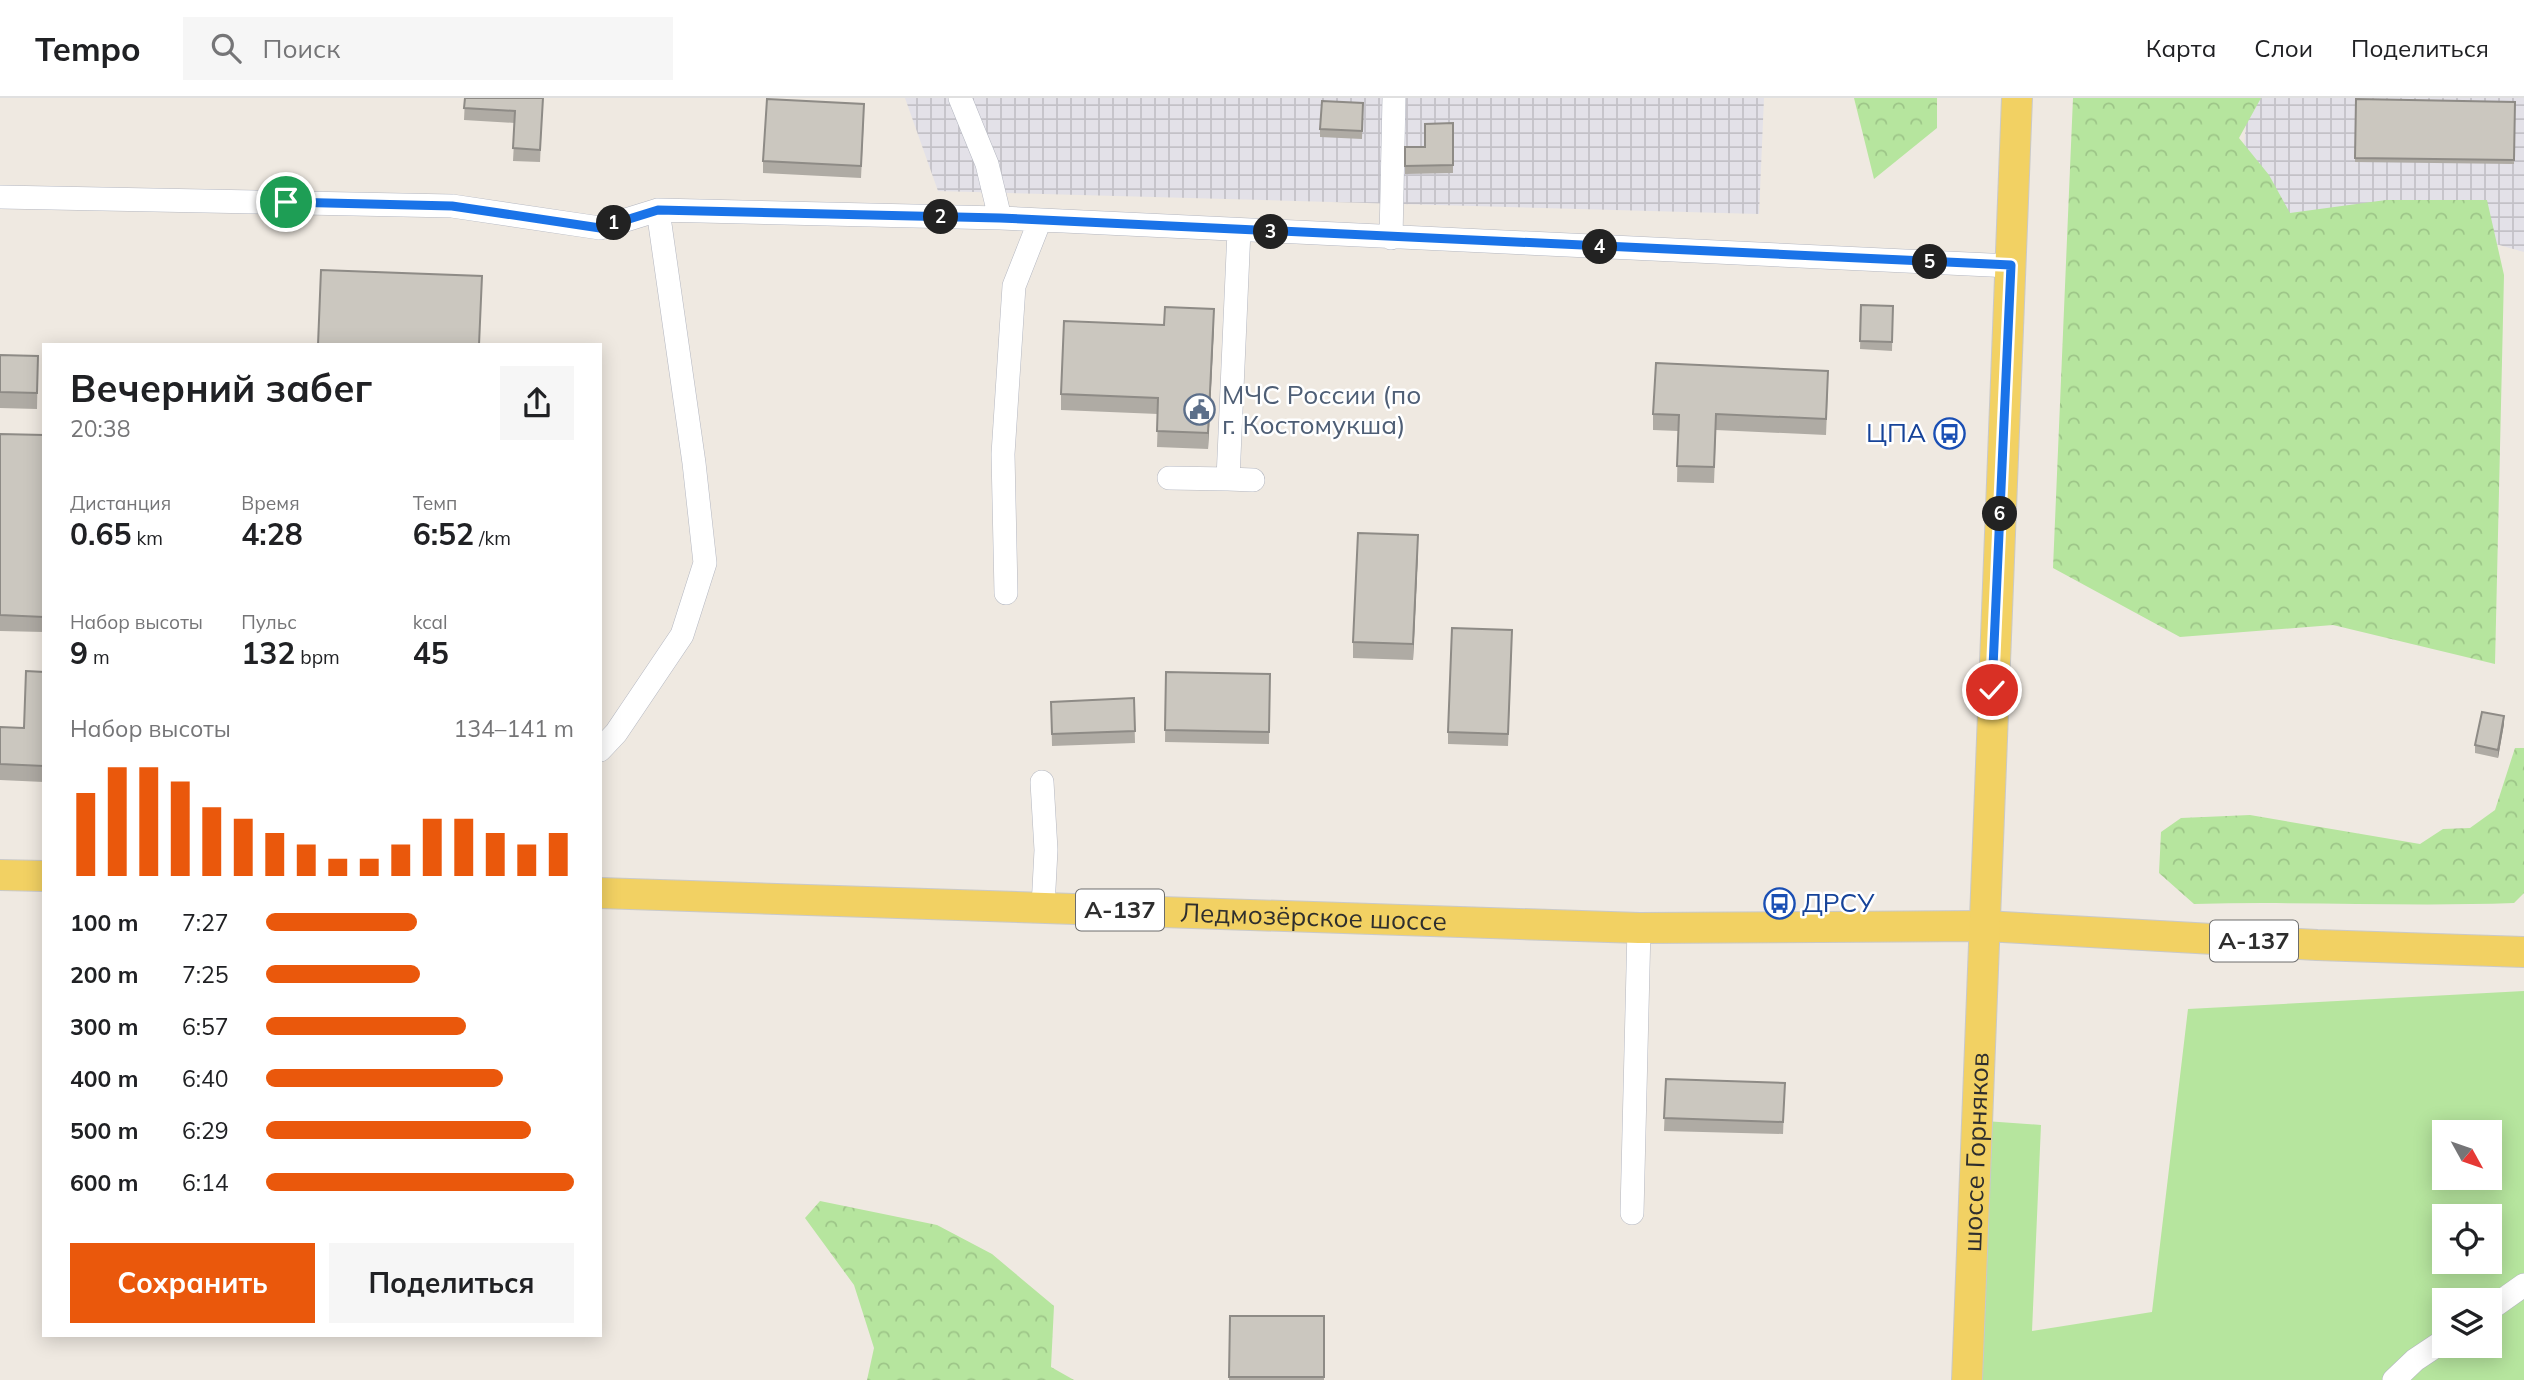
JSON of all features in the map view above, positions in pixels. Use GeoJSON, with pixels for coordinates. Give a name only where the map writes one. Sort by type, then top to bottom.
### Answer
{"type":"FeatureCollection","features":[{"type":"Feature","properties":{"kind":"main road","name":"шоссе Горняков"},"geometry":{"type":"LineString","coordinates":[[1967,1380],[2017,98]]}},
{"type":"Feature","properties":{"kind":"main road"},"geometry":{"type":"LineString","coordinates":[[0,875],[42,876]]}},
{"type":"Feature","properties":{"kind":"main road","name":"Ледмозёрское шоссе"},"geometry":{"type":"LineString","coordinates":[[602,893],[1639,928],[1985,926]]}},
{"type":"Feature","properties":{"kind":"main road","name":"А-137"},"geometry":{"type":"LineString","coordinates":[[1985,926],[2317,945],[2524,951]]}},
{"type":"Feature","properties":{"kind":"street"},"geometry":{"type":"LineString","coordinates":[[960,98],[987,164],[1000,218]]}},
{"type":"Feature","properties":{"kind":"street"},"geometry":{"type":"LineString","coordinates":[[1391,238],[1394,98]]}},
{"type":"Feature","properties":{"kind":"street"},"geometry":{"type":"LineString","coordinates":[[0,197],[452,206],[600,228],[658,210],[1000,218],[2011,265]]}},
{"type":"Feature","properties":{"kind":"street"},"geometry":{"type":"LineString","coordinates":[[602,748],[616,733],[682,635],[705,563],[694,463],[658,210]]}},
{"type":"Feature","properties":{"kind":"street"},"geometry":{"type":"LineString","coordinates":[[1006,593],[1003,454],[1014,286],[1040,220]]}},
{"type":"Feature","properties":{"kind":"street"},"geometry":{"type":"LineString","coordinates":[[1228,479],[1239,230]]}},
{"type":"Feature","properties":{"kind":"street"},"geometry":{"type":"LineString","coordinates":[[1170,478],[1254,480]]}},
{"type":"Feature","properties":{"kind":"street"},"geometry":{"type":"LineString","coordinates":[[1042,782],[1046,850],[1044,907]]}},
{"type":"Feature","properties":{"kind":"street"},"geometry":{"type":"LineString","coordinates":[[1632,1213],[1639,928]]}},
{"type":"Feature","properties":{"kind":"street"},"geometry":{"type":"LineString","coordinates":[[2502,1301],[2524,1285]]}},
{"type":"Feature","properties":{"kind":"street"},"geometry":{"type":"LineString","coordinates":[[2394,1380],[2432,1349]]}},
{"type":"Feature","properties":{"kind":"shaded area"},"geometry":{"type":"Polygon","coordinates":[[[905,98],[1764,98],[1759,214],[938,191],[905,98]]]}},
{"type":"Feature","properties":{"kind":"shaded area"},"geometry":{"type":"Polygon","coordinates":[[[2248,98],[2524,98],[2524,252],[2400,217],[2307,238],[2240,196],[2248,98]]]}},
{"type":"Feature","properties":{"kind":"green space"},"geometry":{"type":"Polygon","coordinates":[[[1854,98],[1937,98],[1937,128],[1874,179],[1854,98]]]}},
{"type":"Feature","properties":{"kind":"green space"},"geometry":{"type":"Polygon","coordinates":[[[2073,98],[2261,98],[2239,138],[2269,175],[2290,213],[2386,200],[2487,200],[2504,275],[2495,664],[2333,625],[2180,637],[2053,568],[2073,98]]]}},
{"type":"Feature","properties":{"kind":"green space"},"geometry":{"type":"Polygon","coordinates":[[[2515,748],[2524,748],[2524,893],[2514,903],[2194,904],[2159,873],[2161,832],[2181,818],[2250,815],[2420,844],[2443,829],[2470,828],[2495,810],[2515,748]]]}},
{"type":"Feature","properties":{"kind":"green space"},"geometry":{"type":"Polygon","coordinates":[[[2524,991],[2524,1380],[1981,1380],[1985,1121],[2041,1125],[2032,1331],[2152,1312],[2188,1009],[2524,991]]]}},
{"type":"Feature","properties":{"kind":"green space"},"geometry":{"type":"Polygon","coordinates":[[[820,1201],[937,1225],[992,1254],[1054,1306],[1051,1367],[1074,1380],[867,1380],[874,1348],[854,1285],[805,1218],[820,1201]]]}},
{"type":"Feature","properties":{"kind":"building"},"geometry":{"type":"Polygon","coordinates":[[[465,98],[543,98],[540,150],[513,148],[515,111],[464,108],[465,98]]]}},
{"type":"Feature","properties":{"kind":"building"},"geometry":{"type":"Polygon","coordinates":[[[767,99],[864,104],[861,166],[763,161],[767,99]]]}},
{"type":"Feature","properties":{"kind":"building"},"geometry":{"type":"Polygon","coordinates":[[[2356,99],[2515,102],[2514,160],[2355,158],[2356,99]]]}},
{"type":"Feature","properties":{"kind":"building"},"geometry":{"type":"Polygon","coordinates":[[[1322,101],[1363,103],[1362,131],[1320,129],[1322,101]]]}},
{"type":"Feature","properties":{"kind":"building"},"geometry":{"type":"Polygon","coordinates":[[[1453,123],[1453,165],[1405,166],[1405,147],[1425,147],[1425,124],[1453,123]]]}},
{"type":"Feature","properties":{"kind":"building"},"geometry":{"type":"Polygon","coordinates":[[[321,270],[482,276],[479,343],[318,343],[321,270]]]}},
{"type":"Feature","properties":{"kind":"building"},"geometry":{"type":"Polygon","coordinates":[[[1861,305],[1893,306],[1892,342],[1860,341],[1861,305]]]}},
{"type":"Feature","properties":{"kind":"building"},"geometry":{"type":"Polygon","coordinates":[[[1165,307],[1214,309],[1208,433],[1157,431],[1158,398],[1061,394],[1064,321],[1164,325],[1165,307]]]}},
{"type":"Feature","properties":{"kind":"building"},"geometry":{"type":"Polygon","coordinates":[[[0,355],[38,356],[37,393],[0,392],[0,355]]]}},
{"type":"Feature","properties":{"kind":"building"},"geometry":{"type":"Polygon","coordinates":[[[1656,363],[1828,371],[1826,419],[1716,414],[1714,467],[1677,466],[1679,415],[1653,414],[1656,363]]]}},
{"type":"Feature","properties":{"kind":"building"},"geometry":{"type":"Polygon","coordinates":[[[0,434],[42,435],[42,617],[0,615],[0,434]]]}},
{"type":"Feature","properties":{"kind":"building"},"geometry":{"type":"Polygon","coordinates":[[[1358,533],[1418,535],[1413,644],[1353,642],[1358,533]]]}},
{"type":"Feature","properties":{"kind":"building"},"geometry":{"type":"Polygon","coordinates":[[[1452,628],[1512,630],[1508,734],[1448,732],[1452,628]]]}},
{"type":"Feature","properties":{"kind":"building"},"geometry":{"type":"Polygon","coordinates":[[[26,671],[42,672],[42,766],[0,764],[0,727],[24,728],[26,671]]]}},
{"type":"Feature","properties":{"kind":"building"},"geometry":{"type":"Polygon","coordinates":[[[1166,672],[1270,674],[1269,732],[1165,730],[1166,672]]]}},
{"type":"Feature","properties":{"kind":"building"},"geometry":{"type":"Polygon","coordinates":[[[1134,698],[1135,731],[1052,734],[1051,702],[1134,698]]]}},
{"type":"Feature","properties":{"kind":"building"},"geometry":{"type":"Polygon","coordinates":[[[2482,712],[2504,716],[2498,750],[2475,745],[2482,712]]]}},
{"type":"Feature","properties":{"kind":"building"},"geometry":{"type":"Polygon","coordinates":[[[1666,1079],[1785,1083],[1783,1122],[1664,1118],[1666,1079]]]}},
{"type":"Feature","properties":{"kind":"building"},"geometry":{"type":"Polygon","coordinates":[[[1230,1316],[1324,1316],[1324,1377],[1229,1377],[1230,1316]]]}},
{"type":"Feature","properties":{"kind":"place","name":"МЧС России (по г. Костомукша)"},"geometry":{"type":"Point","coordinates":[1199,410]}},
{"type":"Feature","properties":{"kind":"place","name":"ЦПА"},"geometry":{"type":"Point","coordinates":[1949,433]}},
{"type":"Feature","properties":{"kind":"place","name":"ДРСУ"},"geometry":{"type":"Point","coordinates":[1779,903]}},
{"type":"Feature","properties":{"kind":"route"},"geometry":{"type":"LineString","coordinates":[[286,202],[452,206],[600,228],[658,210],[1000,218],[2011,265],[1992,690]]}}]}
